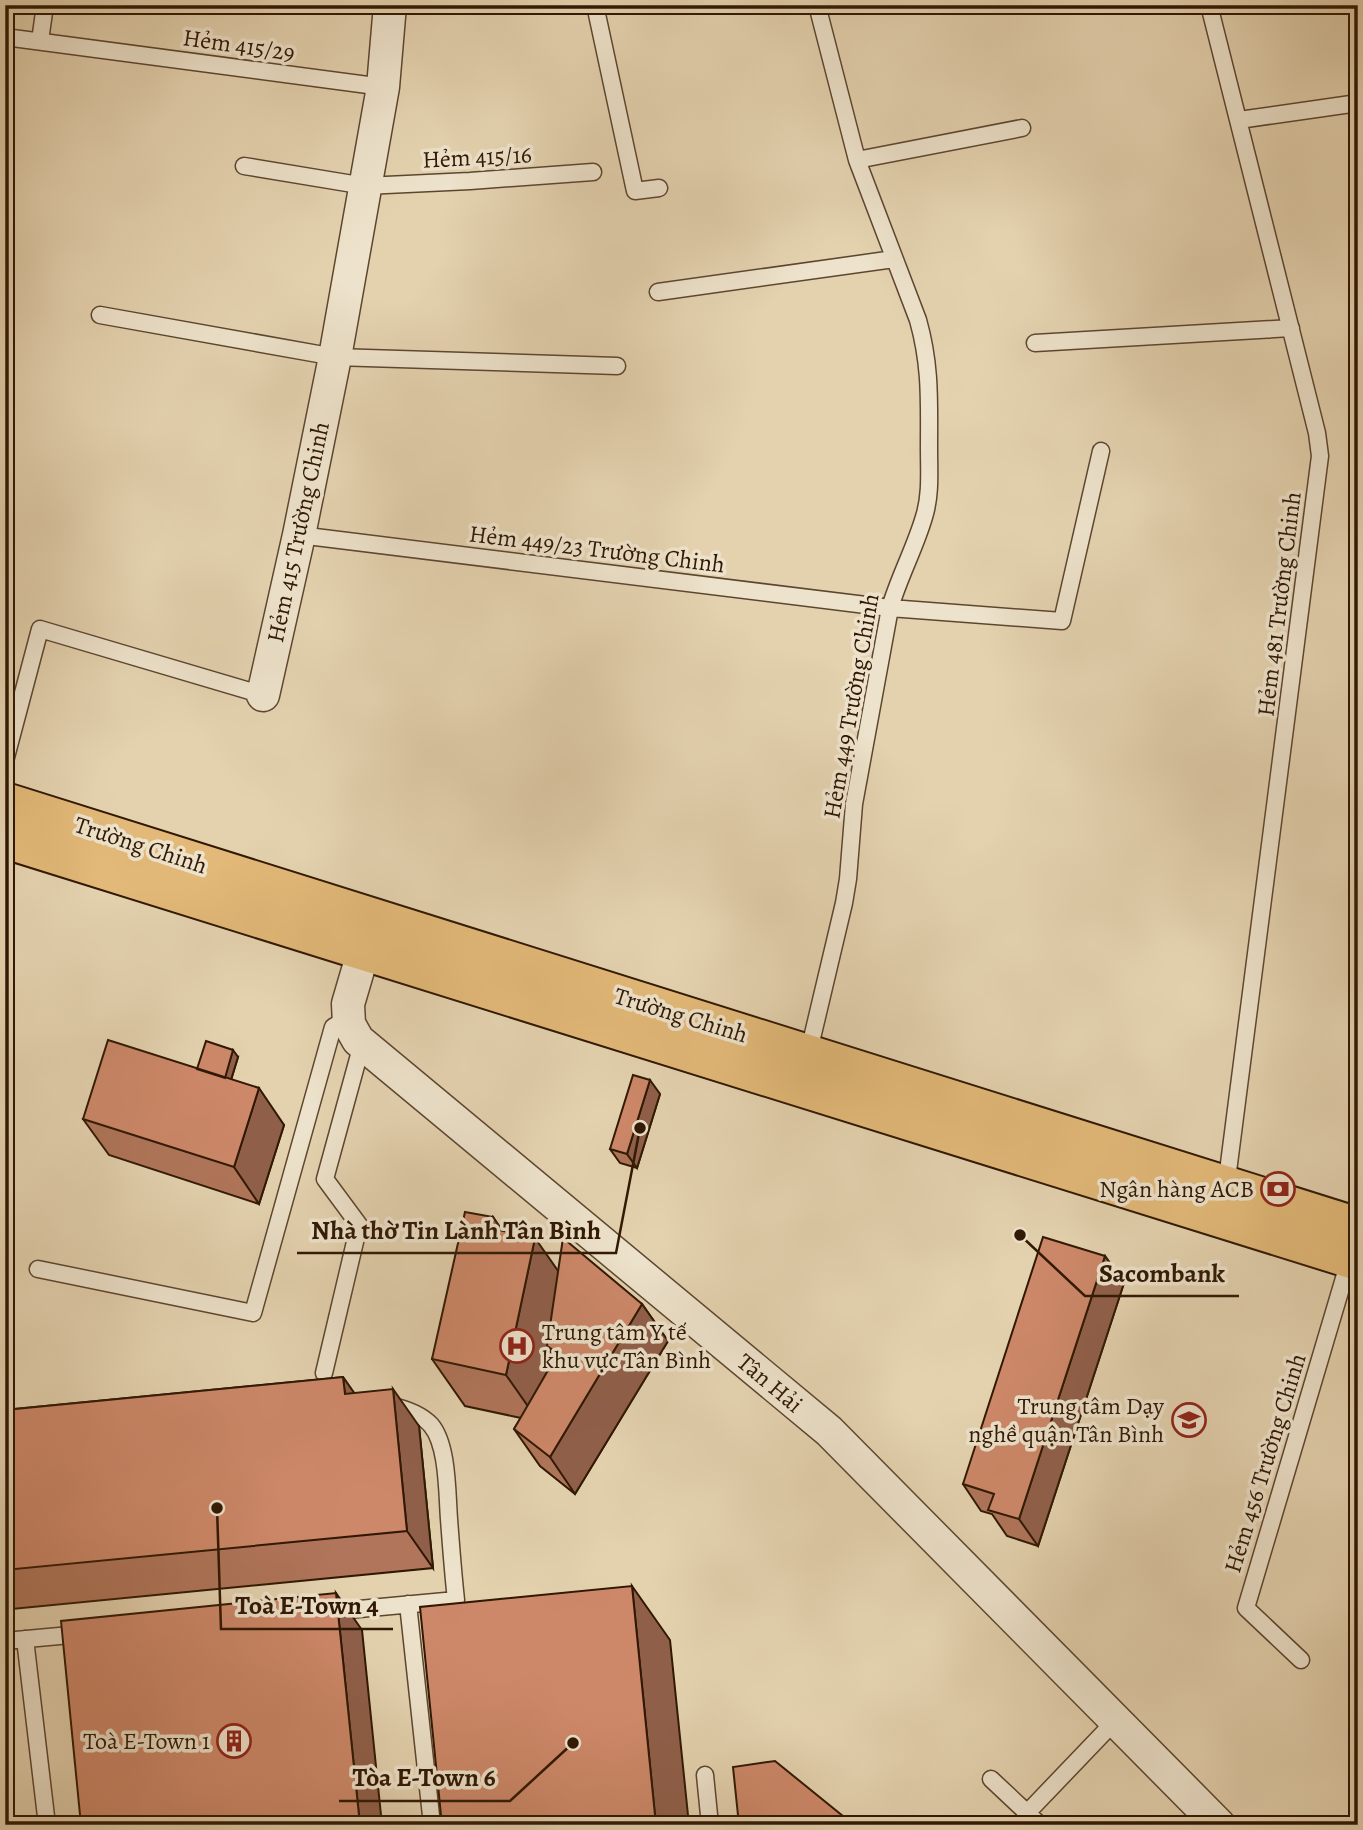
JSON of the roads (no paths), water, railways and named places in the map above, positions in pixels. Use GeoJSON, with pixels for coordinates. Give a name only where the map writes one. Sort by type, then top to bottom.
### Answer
{"type":"FeatureCollection","features":[{"type":"Feature","properties":{"kind":"main road","name":"Trường Chinh"},"geometry":{"type":"LineString","coordinates":[[5,802],[368,935],[1224,1201],[1356,1237]]}},
{"type":"Feature","properties":{"kind":"main road","name":"Trường Chinh"},"geometry":{"type":"LineString","coordinates":[[5,839],[808,1055],[1224,1201]]}},
{"type":"Feature","properties":{"kind":"street","name":"Hẻm 415 Trường Chinh"},"geometry":{"type":"LineString","coordinates":[[263,695],[335,357],[383,87],[390,5]]}},
{"type":"Feature","properties":{"kind":"street"},"geometry":{"type":"LineString","coordinates":[[355,1031],[348,1004],[368,935]]}},
{"type":"Feature","properties":{"kind":"street","name":"Tân Hải"},"geometry":{"type":"LineString","coordinates":[[355,1031],[829,1432],[1116,1720],[1214,1823]]}},
{"type":"Feature","properties":{"kind":"lane"},"geometry":{"type":"LineString","coordinates":[[40,41],[45,5]]}},
{"type":"Feature","properties":{"kind":"lane"},"geometry":{"type":"LineString","coordinates":[[595,5],[635,191],[659,188]]}},
{"type":"Feature","properties":{"kind":"lane","name":"Hẻm 449 Trường Chinh"},"geometry":{"type":"LineString","coordinates":[[808,1055],[844,903],[854,804],[890,608],[925,514],[929,488],[929,395],[925,346],[918,320],[857,159],[817,5]]}},
{"type":"Feature","properties":{"kind":"lane","name":"Hẻm 481 Trường Chinh"},"geometry":{"type":"LineString","coordinates":[[1209,5],[1317,433],[1319,465],[1224,1201]]}},
{"type":"Feature","properties":{"kind":"lane","name":"Hẻm 415/29"},"geometry":{"type":"LineString","coordinates":[[5,37],[383,87]]}},
{"type":"Feature","properties":{"kind":"lane"},"geometry":{"type":"LineString","coordinates":[[1238,120],[1358,103]]}},
{"type":"Feature","properties":{"kind":"lane"},"geometry":{"type":"LineString","coordinates":[[857,159],[1023,128]]}},
{"type":"Feature","properties":{"kind":"lane","name":"Hẻm 415/16"},"geometry":{"type":"LineString","coordinates":[[244,166],[365,186],[593,172]]}},
{"type":"Feature","properties":{"kind":"lane"},"geometry":{"type":"LineString","coordinates":[[658,292],[894,259]]}},
{"type":"Feature","properties":{"kind":"lane"},"geometry":{"type":"LineString","coordinates":[[100,316],[335,357],[617,366]]}},
{"type":"Feature","properties":{"kind":"lane"},"geometry":{"type":"LineString","coordinates":[[1035,343],[1291,328]]}},
{"type":"Feature","properties":{"kind":"lane","name":"Hẻm 449/23 Trường Chinh"},"geometry":{"type":"LineString","coordinates":[[299,535],[890,608],[1062,621],[1101,451]]}},
{"type":"Feature","properties":{"kind":"lane","name":"Hẻm 415 Trường Chinh"},"geometry":{"type":"LineString","coordinates":[[5,761],[40,629],[263,695]]}},
{"type":"Feature","properties":{"kind":"lane"},"geometry":{"type":"LineString","coordinates":[[38,1269],[253,1313],[333,1027],[355,1031],[325,1179],[359,1225],[324,1373]]}},
{"type":"Feature","properties":{"kind":"lane","name":"Hẻm 456 Trường Chinh"},"geometry":{"type":"LineString","coordinates":[[1301,1660],[1246,1608],[1356,1237]]}},
{"type":"Feature","properties":{"kind":"lane"},"geometry":{"type":"LineString","coordinates":[[312,1613],[456,1600],[444,1466],[438,1437],[421,1417],[396,1407],[372,1403]]}},
{"type":"Feature","properties":{"kind":"lane"},"geometry":{"type":"LineString","coordinates":[[408,1604],[432,1825]]}},
{"type":"Feature","properties":{"kind":"lane"},"geometry":{"type":"LineString","coordinates":[[5,1641],[94,1633]]}},
{"type":"Feature","properties":{"kind":"lane"},"geometry":{"type":"LineString","coordinates":[[25,1639],[47,1825]]}},
{"type":"Feature","properties":{"kind":"lane"},"geometry":{"type":"LineString","coordinates":[[1027,1813],[1116,1720]]}},
{"type":"Feature","properties":{"kind":"lane"},"geometry":{"type":"LineString","coordinates":[[705,1775],[710,1825]]}},
{"type":"Feature","properties":{"kind":"lane"},"geometry":{"type":"LineString","coordinates":[[991,1779],[1040,1825]]}},
{"type":"Feature","properties":{"kind":"place","name":"Nhà thờ Tin Lành Tân Bình"},"geometry":{"type":"Point","coordinates":[640,1128]}},
{"type":"Feature","properties":{"kind":"place","name":"Ngân hàng ACB"},"geometry":{"type":"Point","coordinates":[1278,1189]}},
{"type":"Feature","properties":{"kind":"place","name":"Sacombank"},"geometry":{"type":"Point","coordinates":[1020,1235]}},
{"type":"Feature","properties":{"kind":"place","name":"Trung tâm Y tế khu vực Tân Bình"},"geometry":{"type":"Point","coordinates":[517,1346]}},
{"type":"Feature","properties":{"kind":"place","name":"Trung tâm Dạy nghề quận Tân Bình"},"geometry":{"type":"Point","coordinates":[1189,1420]}},
{"type":"Feature","properties":{"kind":"place","name":"Toà E-Town 4"},"geometry":{"type":"Point","coordinates":[217,1508]}},
{"type":"Feature","properties":{"kind":"place","name":"Toà E-Town 1"},"geometry":{"type":"Point","coordinates":[234,1741]}},
{"type":"Feature","properties":{"kind":"place","name":"Tòa E-Town 6"},"geometry":{"type":"Point","coordinates":[573,1743]}}]}
